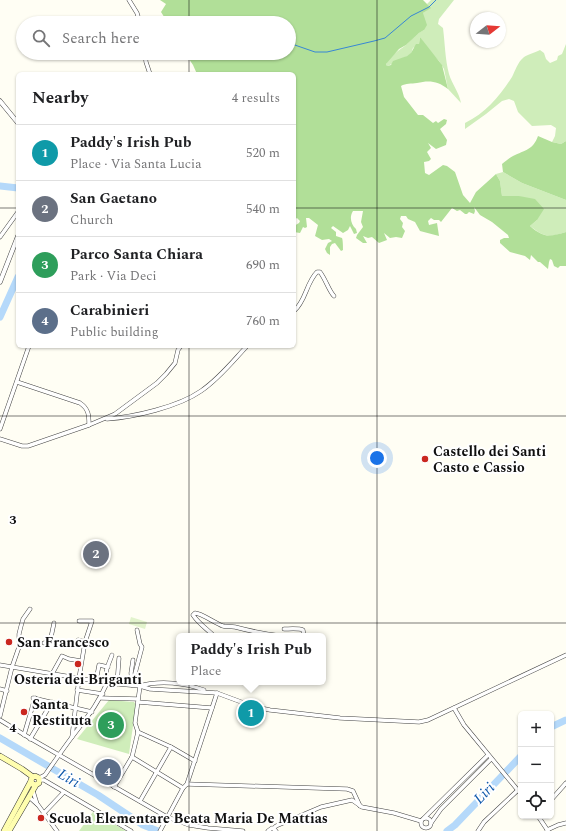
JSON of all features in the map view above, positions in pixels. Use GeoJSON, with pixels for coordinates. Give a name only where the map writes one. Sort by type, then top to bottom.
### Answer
{"type":"FeatureCollection","features":[{"type":"Feature","properties":{"kind":"main road"},"geometry":{"type":"LineString","coordinates":[[0,756],[22,769],[32,779],[33,784],[36,785]]}},
{"type":"Feature","properties":{"kind":"main road"},"geometry":{"type":"LineString","coordinates":[[4,831],[26,789],[32,779],[36,776],[39,779],[39,783],[36,785],[9,831]]}},
{"type":"Feature","properties":{"kind":"main road"},"geometry":{"type":"LineString","coordinates":[[26,789],[29,797]]}},
{"type":"Feature","properties":{"kind":"street"},"geometry":{"type":"LineString","coordinates":[[129,0],[138,16]]}},
{"type":"Feature","properties":{"kind":"street"},"geometry":{"type":"LineString","coordinates":[[146,60],[149,72]]}},
{"type":"Feature","properties":{"kind":"street"},"geometry":{"type":"LineString","coordinates":[[0,101],[16,121]]}},
{"type":"Feature","properties":{"kind":"street"},"geometry":{"type":"LineString","coordinates":[[0,237],[16,215]]}},
{"type":"Feature","properties":{"kind":"street"},"geometry":{"type":"LineString","coordinates":[[0,282],[16,241]]}},
{"type":"Feature","properties":{"kind":"street"},"geometry":{"type":"LineString","coordinates":[[296,309],[303,300],[313,276],[317,272],[320,272],[325,278],[331,293],[334,296]]}},
{"type":"Feature","properties":{"kind":"street"},"geometry":{"type":"LineString","coordinates":[[0,429],[28,348]]}},
{"type":"Feature","properties":{"kind":"street"},"geometry":{"type":"LineString","coordinates":[[104,420],[115,414],[163,377],[172,367],[177,358],[180,348]]}},
{"type":"Feature","properties":{"kind":"street"},"geometry":{"type":"LineString","coordinates":[[0,439],[22,446],[28,446],[104,420],[140,413],[180,402],[211,384],[245,348]]}},
{"type":"Feature","properties":{"kind":"street"},"geometry":{"type":"LineString","coordinates":[[17,382],[84,406],[88,413],[89,425]]}},
{"type":"Feature","properties":{"kind":"street"},"geometry":{"type":"LineString","coordinates":[[30,609],[23,619],[21,626],[19,634],[19,647],[2,704],[0,718],[59,757],[140,801],[166,819],[208,828],[244,831]]}},
{"type":"Feature","properties":{"kind":"street"},"geometry":{"type":"LineString","coordinates":[[210,633],[196,619],[193,615],[195,613],[198,613],[212,622],[225,626],[262,633]]}},
{"type":"Feature","properties":{"kind":"street"},"geometry":{"type":"LineString","coordinates":[[72,737],[81,661],[92,621],[79,621]]}},
{"type":"Feature","properties":{"kind":"street"},"geometry":{"type":"LineString","coordinates":[[44,643],[50,642],[54,623]]}},
{"type":"Feature","properties":{"kind":"street"},"geometry":{"type":"LineString","coordinates":[[284,629],[301,629],[304,633]]}},
{"type":"Feature","properties":{"kind":"street"},"geometry":{"type":"LineString","coordinates":[[132,685],[142,647],[137,630]]}},
{"type":"Feature","properties":{"kind":"street"},"geometry":{"type":"LineString","coordinates":[[78,640],[85,642]]}},
{"type":"Feature","properties":{"kind":"street"},"geometry":{"type":"LineString","coordinates":[[0,665],[96,681],[140,686],[150,689],[217,693],[252,706],[340,718],[422,722],[566,655]]}},
{"type":"Feature","properties":{"kind":"street"},"geometry":{"type":"LineString","coordinates":[[52,674],[62,656],[81,661]]}},
{"type":"Feature","properties":{"kind":"street"},"geometry":{"type":"LineString","coordinates":[[39,779],[45,775],[59,757],[102,696],[108,667],[112,656]]}},
{"type":"Feature","properties":{"kind":"street"},"geometry":{"type":"LineString","coordinates":[[117,684],[119,658]]}},
{"type":"Feature","properties":{"kind":"street"},"geometry":{"type":"LineString","coordinates":[[132,685],[131,673],[133,660]]}},
{"type":"Feature","properties":{"kind":"street"},"geometry":{"type":"LineString","coordinates":[[96,681],[99,665],[108,667]]}},
{"type":"Feature","properties":{"kind":"street"},"geometry":{"type":"LineString","coordinates":[[140,686],[150,683],[176,683]]}},
{"type":"Feature","properties":{"kind":"street"},"geometry":{"type":"LineString","coordinates":[[187,685],[209,692]]}},
{"type":"Feature","properties":{"kind":"street"},"geometry":{"type":"LineString","coordinates":[[114,787],[132,757],[138,732],[135,723],[140,686]]}},
{"type":"Feature","properties":{"kind":"street"},"geometry":{"type":"LineString","coordinates":[[0,689],[6,691]]}},
{"type":"Feature","properties":{"kind":"street"},"geometry":{"type":"LineString","coordinates":[[77,690],[102,696],[138,701],[212,708]]}},
{"type":"Feature","properties":{"kind":"street"},"geometry":{"type":"LineString","coordinates":[[160,831],[187,784],[217,693]]}},
{"type":"Feature","properties":{"kind":"street"},"geometry":{"type":"LineString","coordinates":[[24,735],[34,698],[92,712]]}},
{"type":"Feature","properties":{"kind":"street"},"geometry":{"type":"LineString","coordinates":[[30,739],[52,702]]}},
{"type":"Feature","properties":{"kind":"street"},"geometry":{"type":"LineString","coordinates":[[454,708],[464,725],[518,790],[484,822],[478,831]]}},
{"type":"Feature","properties":{"kind":"street"},"geometry":{"type":"LineString","coordinates":[[138,732],[171,747],[195,761]]}},
{"type":"Feature","properties":{"kind":"street"},"geometry":{"type":"LineString","coordinates":[[140,801],[171,747]]}},
{"type":"Feature","properties":{"kind":"street"},"geometry":{"type":"LineString","coordinates":[[430,825],[426,828],[423,827],[421,824],[422,819],[488,755]]}},
{"type":"Feature","properties":{"kind":"street"},"geometry":{"type":"LineString","coordinates":[[132,757],[184,788]]}},
{"type":"Feature","properties":{"kind":"street"},"geometry":{"type":"LineString","coordinates":[[424,831],[441,809],[491,759]]}},
{"type":"Feature","properties":{"kind":"street"},"geometry":{"type":"LineString","coordinates":[[39,779],[131,831]]}},
{"type":"Feature","properties":{"kind":"street"},"geometry":{"type":"LineString","coordinates":[[554,797],[566,783]]}},
{"type":"Feature","properties":{"kind":"street"},"geometry":{"type":"LineString","coordinates":[[187,784],[346,789],[353,791],[360,806]]}},
{"type":"Feature","properties":{"kind":"street"},"geometry":{"type":"LineString","coordinates":[[33,791],[38,805]]}},
{"type":"Feature","properties":{"kind":"street"},"geometry":{"type":"LineString","coordinates":[[44,813],[64,792]]}},
{"type":"Feature","properties":{"kind":"street"},"geometry":{"type":"LineString","coordinates":[[29,797],[38,805],[57,831]]}},
{"type":"Feature","properties":{"kind":"street"},"geometry":{"type":"LineString","coordinates":[[268,831],[270,829],[275,830],[276,826],[321,807],[352,800],[360,806],[422,819],[429,819],[430,825]]}},
{"type":"Feature","properties":{"kind":"street"},"geometry":{"type":"LineString","coordinates":[[542,819],[548,830],[566,823]]}},
{"type":"Feature","properties":{"kind":"green space"},"geometry":{"type":"Polygon","coordinates":[[[160,0],[423,0],[431,8],[423,13],[427,25],[424,30],[399,49],[386,64],[387,66],[391,65],[393,61],[411,53],[416,44],[419,44],[420,37],[442,65],[448,89],[441,84],[429,81],[401,86],[404,97],[418,115],[423,115],[433,123],[436,121],[438,123],[444,119],[447,120],[446,124],[440,129],[447,140],[446,145],[436,149],[428,143],[431,148],[427,152],[431,159],[424,162],[425,173],[429,175],[443,165],[447,166],[455,172],[463,195],[470,203],[476,192],[496,174],[500,181],[502,196],[519,196],[535,199],[544,209],[537,220],[530,226],[539,233],[547,235],[555,235],[566,232],[566,266],[560,266],[558,268],[554,266],[552,260],[550,259],[548,269],[531,255],[530,260],[525,256],[510,252],[500,243],[500,240],[509,238],[508,235],[492,222],[480,215],[474,207],[474,214],[469,212],[465,214],[460,210],[457,211],[452,208],[441,222],[431,218],[428,221],[429,225],[437,223],[439,236],[420,231],[415,222],[408,219],[406,216],[401,216],[400,219],[403,223],[402,227],[405,231],[402,238],[390,238],[384,233],[387,240],[379,243],[372,237],[368,238],[363,236],[367,243],[363,243],[356,238],[363,227],[361,222],[363,211],[353,211],[351,221],[357,233],[354,234],[350,226],[348,230],[343,233],[333,226],[331,228],[336,232],[336,236],[342,238],[343,250],[341,251],[335,243],[332,244],[330,247],[330,255],[325,249],[328,243],[332,241],[329,239],[322,240],[315,236],[318,225],[309,218],[306,218],[307,227],[303,227],[300,233],[296,232],[296,225],[300,221],[296,219],[296,72],[196,72],[190,60],[296,60],[296,16],[164,16],[161,12],[166,4],[160,0]]]}},
{"type":"Feature","properties":{"kind":"green space"},"geometry":{"type":"Polygon","coordinates":[[[431,0],[454,0],[439,19],[438,24],[443,28],[449,74],[459,95],[461,103],[448,89],[444,69],[420,37],[419,44],[413,48],[411,54],[389,66],[386,64],[395,53],[424,30],[423,13],[430,8],[427,4],[431,0]]]}},
{"type":"Feature","properties":{"kind":"green space"},"geometry":{"type":"Polygon","coordinates":[[[566,44],[566,141],[561,144],[552,142],[555,136],[556,128],[551,125],[532,126],[518,112],[514,101],[509,99],[502,101],[465,129],[465,123],[486,109],[503,91],[524,57],[540,50],[544,53],[546,59],[550,63],[557,60],[558,56],[562,54],[566,44]]]}},
{"type":"Feature","properties":{"kind":"green space"},"geometry":{"type":"Polygon","coordinates":[[[538,136],[561,144],[566,141],[566,200],[522,183],[503,172],[502,164],[531,147],[538,136]]]}},
{"type":"Feature","properties":{"kind":"green space"},"geometry":{"type":"Polygon","coordinates":[[[503,172],[522,183],[566,200],[566,232],[550,236],[539,232],[530,226],[537,220],[519,196],[502,196],[500,181],[496,174],[503,172]]]}},
{"type":"Feature","properties":{"kind":"green space"},"geometry":{"type":"Polygon","coordinates":[[[131,617],[147,622],[145,629],[129,624],[131,617]]]}},
{"type":"Feature","properties":{"kind":"green space"},"geometry":{"type":"Polygon","coordinates":[[[109,700],[134,702],[136,705],[129,754],[77,739],[109,700]]]}},
{"type":"Feature","properties":{"kind":"green space"},"geometry":{"type":"Polygon","coordinates":[[[93,812],[126,831],[79,831],[93,812]]]}},
{"type":"Feature","properties":{"kind":"waterway"},"geometry":{"type":"LineString","coordinates":[[296,45],[315,52],[327,52],[385,38],[411,16],[429,7],[436,0]]}},
{"type":"Feature","properties":{"kind":"waterway","name":"Liri"},"geometry":{"type":"LineString","coordinates":[[0,186],[16,188]]}},
{"type":"Feature","properties":{"kind":"waterway","name":"Liri"},"geometry":{"type":"LineString","coordinates":[[0,317],[16,281]]}},
{"type":"Feature","properties":{"kind":"waterway","name":"Liri"},"geometry":{"type":"LineString","coordinates":[[554,726],[566,720]]}},
{"type":"Feature","properties":{"kind":"waterway","name":"Liri"},"geometry":{"type":"LineString","coordinates":[[0,738],[98,795],[143,825],[158,831]]}},
{"type":"Feature","properties":{"kind":"waterway","name":"Liri"},"geometry":{"type":"LineString","coordinates":[[447,831],[455,825],[518,759]]}},
{"type":"Feature","properties":{"kind":"place","name":"Castello dei Santi Casto e Cassio"},"geometry":{"type":"Point","coordinates":[425,459]}},
{"type":"Feature","properties":{"kind":"place","name":"San Gaetano"},"geometry":{"type":"Point","coordinates":[96,554]}},
{"type":"Feature","properties":{"kind":"place","name":"San Francesco"},"geometry":{"type":"Point","coordinates":[9,642]}},
{"type":"Feature","properties":{"kind":"place","name":"Osteria dei Briganti"},"geometry":{"type":"Point","coordinates":[78,664]}},
{"type":"Feature","properties":{"kind":"place","name":"Santa Restituta"},"geometry":{"type":"Point","coordinates":[24,712]}},
{"type":"Feature","properties":{"kind":"place","name":"Paddy's Irish Pub"},"geometry":{"type":"Point","coordinates":[251,713]}},
{"type":"Feature","properties":{"kind":"place","name":"Parco Santa Chiara"},"geometry":{"type":"Point","coordinates":[111,725]}},
{"type":"Feature","properties":{"kind":"place","name":"Carabinieri"},"geometry":{"type":"Point","coordinates":[108,772]}},
{"type":"Feature","properties":{"kind":"place","name":"Scuola Elementare Beata Maria De Mattias"},"geometry":{"type":"Point","coordinates":[41,818]}}]}
